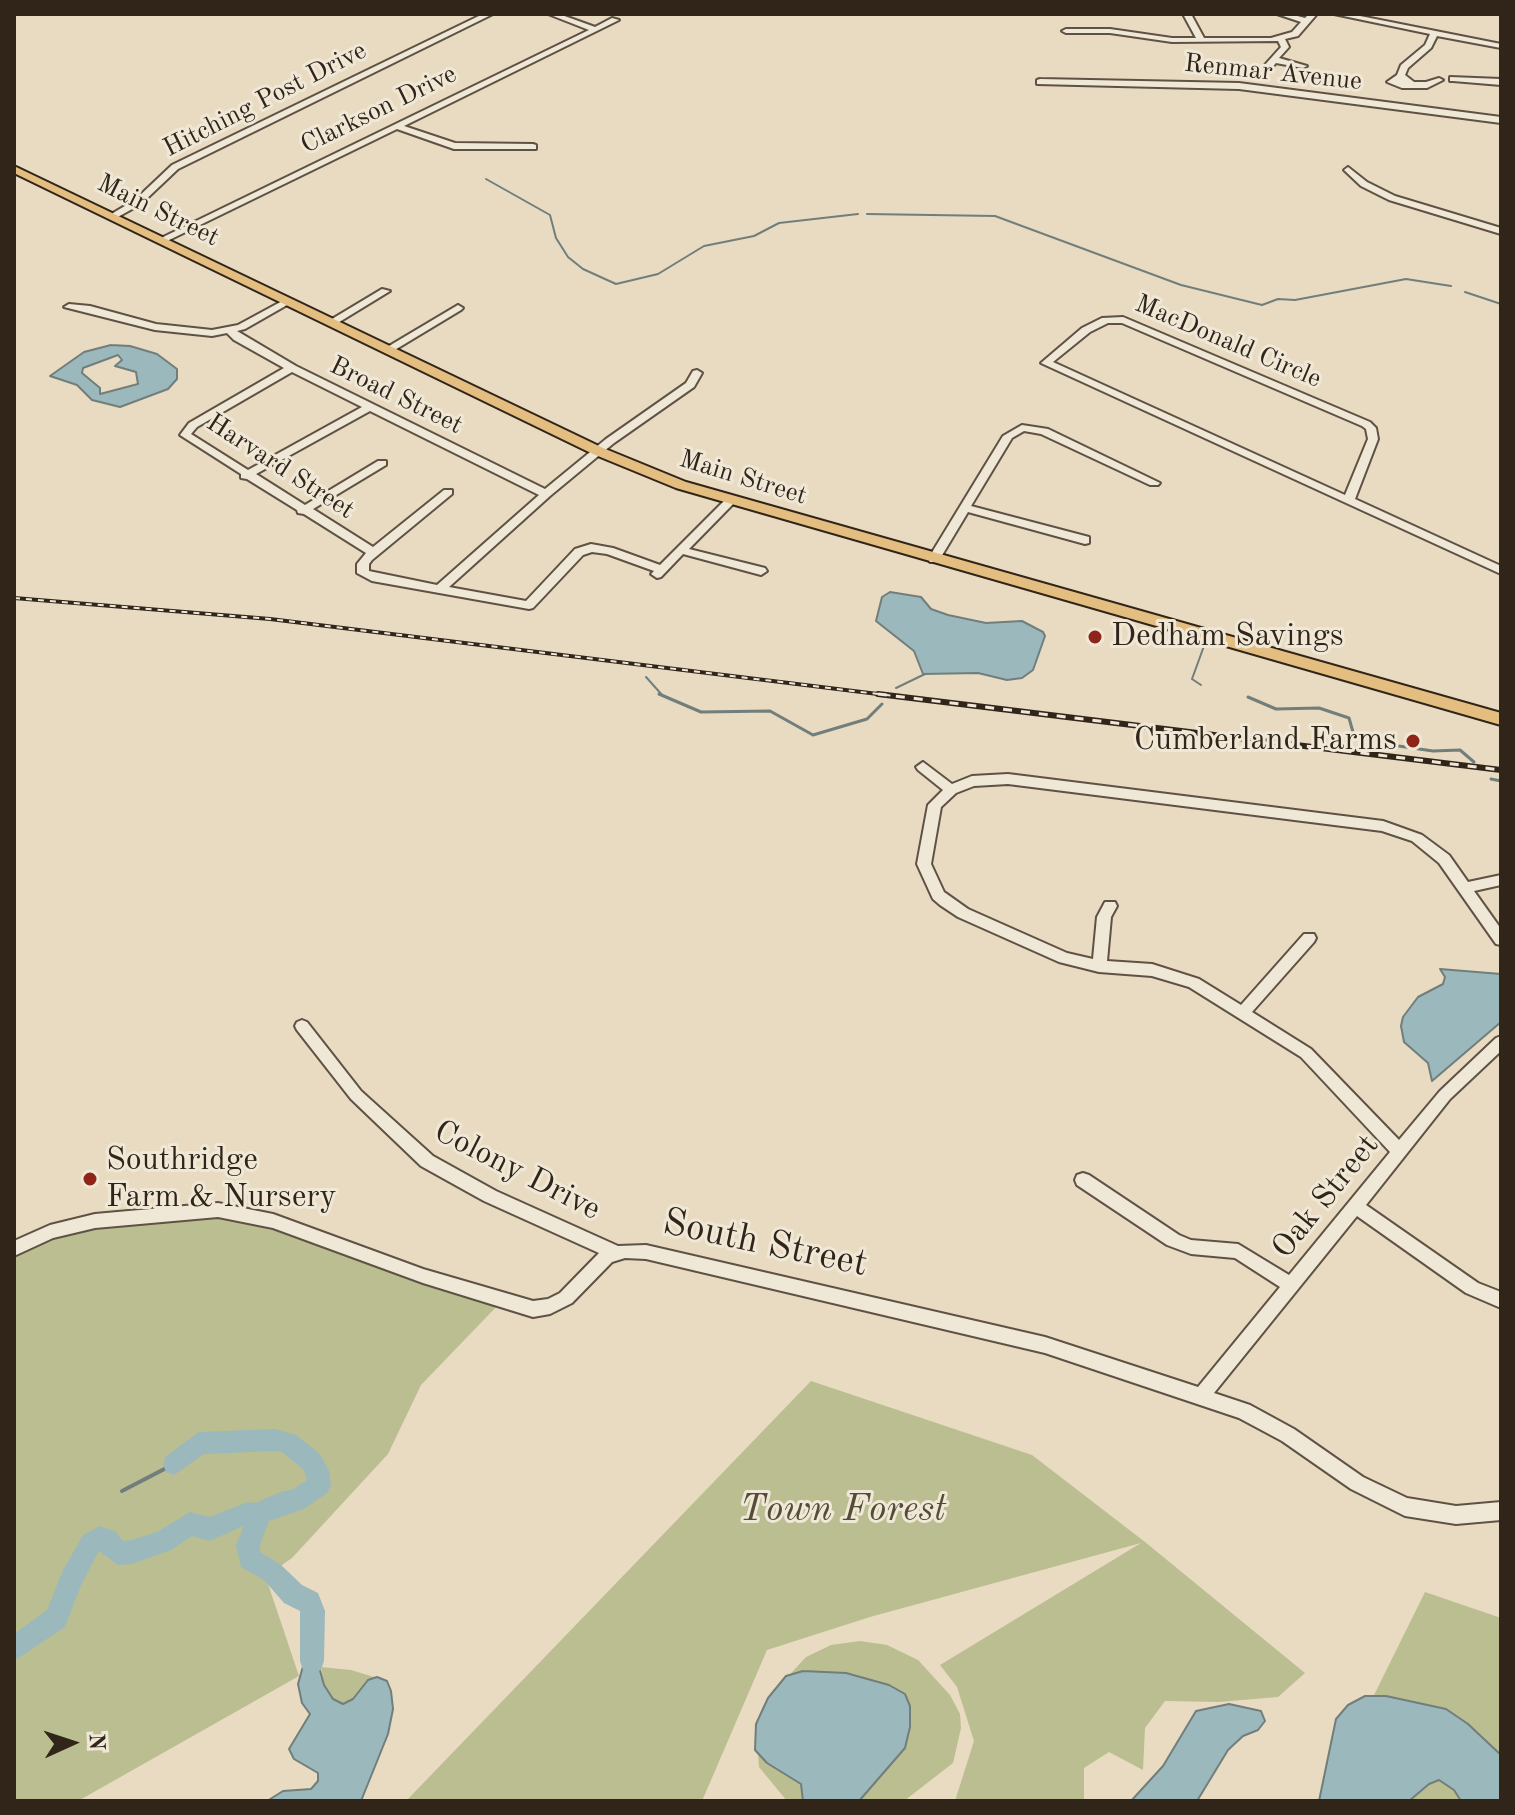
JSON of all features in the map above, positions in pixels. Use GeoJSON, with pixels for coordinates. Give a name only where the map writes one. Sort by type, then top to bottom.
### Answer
{"type":"FeatureCollection","features":[{"type":"Feature","properties":{"kind":"main road","name":"Main Street"},"geometry":{"type":"LineString","coordinates":[[14,169],[598,451],[658,477],[730,501],[1501,719]]}},
{"type":"Feature","properties":{"kind":"street","name":"Hitching Post Drive"},"geometry":{"type":"LineString","coordinates":[[113,216],[147,195],[175,167],[489,14]]}},
{"type":"Feature","properties":{"kind":"street"},"geometry":{"type":"LineString","coordinates":[[552,14],[594,29]]}},
{"type":"Feature","properties":{"kind":"street"},"geometry":{"type":"LineString","coordinates":[[1187,14],[1200,38]]}},
{"type":"Feature","properties":{"kind":"street"},"geometry":{"type":"LineString","coordinates":[[1281,14],[1310,17]]}},
{"type":"Feature","properties":{"kind":"street"},"geometry":{"type":"LineString","coordinates":[[1338,14],[1501,46]]}},
{"type":"Feature","properties":{"kind":"street"},"geometry":{"type":"LineString","coordinates":[[1066,31],[1110,31],[1172,40],[1280,38],[1295,34],[1310,17]]}},
{"type":"Feature","properties":{"kind":"street","name":"Clarkson Drive"},"geometry":{"type":"LineString","coordinates":[[162,240],[615,20]]}},
{"type":"Feature","properties":{"kind":"street"},"geometry":{"type":"LineString","coordinates":[[1434,34],[1424,51],[1391,80],[1408,79],[1409,84],[1427,85],[1439,80]]}},
{"type":"Feature","properties":{"kind":"street"},"geometry":{"type":"LineString","coordinates":[[1266,69],[1285,47],[1280,38]]}},
{"type":"Feature","properties":{"kind":"street"},"geometry":{"type":"LineString","coordinates":[[1275,60],[1303,66]]}},
{"type":"Feature","properties":{"kind":"street"},"geometry":{"type":"LineString","coordinates":[[1453,79],[1501,82]]}},
{"type":"Feature","properties":{"kind":"street","name":"Renmar Avenue"},"geometry":{"type":"LineString","coordinates":[[1040,82],[1239,86],[1501,120]]}},
{"type":"Feature","properties":{"kind":"street"},"geometry":{"type":"LineString","coordinates":[[397,126],[454,146],[533,147]]}},
{"type":"Feature","properties":{"kind":"street"},"geometry":{"type":"LineString","coordinates":[[1348,170],[1379,193],[1501,231]]}},
{"type":"Feature","properties":{"kind":"street"},"geometry":{"type":"LineString","coordinates":[[332,322],[385,291]]}},
{"type":"Feature","properties":{"kind":"street"},"geometry":{"type":"LineString","coordinates":[[69,307],[90,309],[181,331],[231,331],[289,301]]}},
{"type":"Feature","properties":{"kind":"street"},"geometry":{"type":"LineString","coordinates":[[389,349],[458,308]]}},
{"type":"Feature","properties":{"kind":"street","name":"MacDonald Circle"},"geometry":{"type":"LineString","coordinates":[[1349,500],[1373,439],[1371,428],[1366,424],[1123,320],[1106,320],[1086,330],[1046,363],[1501,570]]}},
{"type":"Feature","properties":{"kind":"street","name":"Broad Street"},"geometry":{"type":"LineString","coordinates":[[231,331],[292,368],[546,494]]}},
{"type":"Feature","properties":{"kind":"street","name":"Harvard Street"},"geometry":{"type":"LineString","coordinates":[[292,368],[193,425],[185,435],[245,476],[373,552]]}},
{"type":"Feature","properties":{"kind":"street"},"geometry":{"type":"LineString","coordinates":[[441,588],[598,451],[690,385],[697,373]]}},
{"type":"Feature","properties":{"kind":"street"},"geometry":{"type":"LineString","coordinates":[[245,476],[369,407]]}},
{"type":"Feature","properties":{"kind":"street"},"geometry":{"type":"LineString","coordinates":[[934,559],[1008,436],[1025,427],[1050,434],[1154,483]]}},
{"type":"Feature","properties":{"kind":"street"},"geometry":{"type":"LineString","coordinates":[[302,511],[382,463]]}},
{"type":"Feature","properties":{"kind":"street"},"geometry":{"type":"LineString","coordinates":[[448,492],[373,552],[363,564],[363,573],[529,605],[579,552],[591,548],[609,551],[659,571],[730,501]]}},
{"type":"Feature","properties":{"kind":"street"},"geometry":{"type":"LineString","coordinates":[[964,508],[1085,540]]}},
{"type":"Feature","properties":{"kind":"street"},"geometry":{"type":"LineString","coordinates":[[680,550],[761,571]]}},
{"type":"Feature","properties":{"kind":"street"},"geometry":{"type":"LineString","coordinates":[[923,767],[951,790]]}},
{"type":"Feature","properties":{"kind":"street"},"geometry":{"type":"LineString","coordinates":[[1399,1151],[1306,1053],[1194,983],[1172,975],[1099,966],[1056,955],[963,913],[938,895],[924,857],[935,805],[951,790],[976,780],[1008,779],[1372,824],[1409,834],[1426,843],[1444,859],[1501,940]]}},
{"type":"Feature","properties":{"kind":"street"},"geometry":{"type":"LineString","coordinates":[[1464,888],[1501,880]]}},
{"type":"Feature","properties":{"kind":"street"},"geometry":{"type":"LineString","coordinates":[[1099,966],[1104,917],[1110,906]]}},
{"type":"Feature","properties":{"kind":"street"},"geometry":{"type":"LineString","coordinates":[[1243,1012],[1309,938]]}},
{"type":"Feature","properties":{"kind":"street","name":"Colony Drive"},"geometry":{"type":"LineString","coordinates":[[302,1026],[356,1095],[427,1161],[490,1196],[615,1252]]}},
{"type":"Feature","properties":{"kind":"street","name":"Oak Street"},"geometry":{"type":"LineString","coordinates":[[1203,1394],[1445,1095],[1501,1042]]}},
{"type":"Feature","properties":{"kind":"street"},"geometry":{"type":"LineString","coordinates":[[1083,1180],[1173,1240],[1191,1247],[1238,1251],[1291,1285]]}},
{"type":"Feature","properties":{"kind":"street"},"geometry":{"type":"LineString","coordinates":[[1355,1206],[1472,1288],[1501,1300]]}},
{"type":"Feature","properties":{"kind":"street","name":"South Street"},"geometry":{"type":"LineString","coordinates":[[14,1249],[50,1232],[95,1221],[181,1211],[228,1211],[273,1221],[436,1281],[533,1309],[550,1306],[566,1298],[598,1262],[615,1252],[658,1254],[960,1323],[1203,1394],[1267,1422],[1357,1483],[1405,1507],[1456,1515],[1501,1511]]}},
{"type":"Feature","properties":{"kind":"green space"},"geometry":{"type":"Polygon","coordinates":[[[238,1213],[501,1302],[421,1385],[388,1454],[292,1558],[272,1572],[263,1569],[299,1676],[78,1801],[14,1801],[14,1249],[50,1232],[238,1213]]]}},
{"type":"Feature","properties":{"kind":"green space","name":"Town Forest"},"geometry":{"type":"Polygon","coordinates":[[[811,1381],[1032,1455],[1145,1542],[1305,1673],[1278,1697],[1219,1702],[1165,1701],[1145,1728],[1143,1770],[1109,1752],[1084,1768],[1084,1801],[955,1801],[974,1741],[957,1687],[940,1665],[1141,1543],[870,1617],[767,1650],[702,1801],[406,1801],[811,1381]]]}},
{"type":"Feature","properties":{"kind":"green space"},"geometry":{"type":"Polygon","coordinates":[[[1425,1592],[1501,1618],[1501,1801],[1346,1801],[1334,1776],[1425,1592]]]}},
{"type":"Feature","properties":{"kind":"green space"},"geometry":{"type":"Polygon","coordinates":[[[860,1641],[887,1645],[918,1660],[950,1695],[960,1714],[961,1728],[953,1763],[904,1801],[850,1801],[801,1784],[803,1801],[787,1801],[759,1767],[756,1724],[768,1698],[806,1657],[831,1645],[860,1641]]]}},
{"type":"Feature","properties":{"kind":"green space"},"geometry":{"type":"Polygon","coordinates":[[[321,1667],[351,1670],[387,1681],[393,1709],[388,1734],[353,1699],[343,1705],[333,1699],[324,1685],[321,1667]]]}},
{"type":"Feature","properties":{"kind":"water"},"geometry":{"type":"Polygon","coordinates":[[[111,345],[130,346],[157,354],[177,369],[177,379],[168,389],[120,407],[92,400],[77,385],[50,376],[84,352],[111,345]],[[118,355],[83,368],[82,373],[100,388],[100,394],[138,384],[136,372],[115,366],[122,360],[118,355]]]}},
{"type":"Feature","properties":{"kind":"water"},"geometry":{"type":"Polygon","coordinates":[[[890,592],[921,597],[931,609],[948,615],[986,623],[1022,621],[1043,632],[1045,636],[1033,670],[1022,678],[1007,680],[978,673],[923,674],[914,651],[876,621],[882,597],[890,592]]]}},
{"type":"Feature","properties":{"kind":"water"},"geometry":{"type":"Polygon","coordinates":[[[1440,969],[1501,974],[1501,1022],[1432,1081],[1428,1063],[1404,1042],[1401,1026],[1403,1017],[1418,997],[1443,984],[1445,977],[1440,969]]]}},
{"type":"Feature","properties":{"kind":"water"},"geometry":{"type":"Polygon","coordinates":[[[311,1638],[324,1685],[333,1699],[343,1704],[353,1699],[368,1680],[377,1677],[387,1681],[391,1691],[393,1709],[388,1734],[361,1801],[267,1801],[283,1791],[311,1789],[318,1781],[318,1773],[294,1759],[289,1749],[310,1714],[302,1703],[298,1684],[311,1638]]]}},
{"type":"Feature","properties":{"kind":"water"},"geometry":{"type":"Polygon","coordinates":[[[803,1671],[846,1673],[889,1685],[905,1694],[910,1706],[910,1727],[905,1748],[859,1801],[803,1801],[801,1784],[767,1763],[755,1750],[756,1724],[768,1698],[786,1676],[803,1671]]]}},
{"type":"Feature","properties":{"kind":"water"},"geometry":{"type":"Polygon","coordinates":[[[1365,1696],[1386,1696],[1446,1709],[1468,1724],[1501,1755],[1501,1801],[1461,1801],[1454,1790],[1439,1780],[1429,1784],[1409,1801],[1319,1801],[1336,1719],[1348,1705],[1365,1696]]]}},
{"type":"Feature","properties":{"kind":"water"},"geometry":{"type":"Polygon","coordinates":[[[1229,1704],[1261,1711],[1265,1721],[1258,1730],[1243,1736],[1228,1750],[1197,1801],[1131,1801],[1163,1766],[1196,1711],[1229,1704]]]}},
{"type":"Feature","properties":{"kind":"waterway"},"geometry":{"type":"LineString","coordinates":[[486,179],[550,215],[556,238],[568,257],[583,269],[616,284],[658,274],[704,246],[754,236],[779,223],[858,214]]}},
{"type":"Feature","properties":{"kind":"waterway"},"geometry":{"type":"LineString","coordinates":[[867,214],[995,216],[1181,285],[1262,305],[1278,299],[1295,300],[1406,279],[1451,286]]}},
{"type":"Feature","properties":{"kind":"waterway"},"geometry":{"type":"LineString","coordinates":[[1465,292],[1501,304]]}},
{"type":"Feature","properties":{"kind":"waterway"},"geometry":{"type":"LineString","coordinates":[[1201,685],[1192,679],[1204,646]]}},
{"type":"Feature","properties":{"kind":"waterway"},"geometry":{"type":"LineString","coordinates":[[896,688],[925,674]]}},
{"type":"Feature","properties":{"kind":"waterway"},"geometry":{"type":"LineString","coordinates":[[646,677],[663,696]]}},
{"type":"Feature","properties":{"kind":"waterway"},"geometry":{"type":"LineString","coordinates":[[663,696],[701,712],[770,711],[813,735],[867,719],[882,704]]}},
{"type":"Feature","properties":{"kind":"waterway"},"geometry":{"type":"LineString","coordinates":[[1248,697],[1276,709],[1319,708],[1349,718],[1353,732],[1371,742],[1433,751],[1460,750],[1474,762]]}},
{"type":"Feature","properties":{"kind":"waterway"},"geometry":{"type":"LineString","coordinates":[[1491,779],[1501,781]]}},
{"type":"Feature","properties":{"kind":"waterway"},"geometry":{"type":"LineString","coordinates":[[174,1464],[199,1443],[275,1440],[288,1443],[312,1462],[318,1471],[319,1485],[296,1501],[283,1502],[256,1515]]}},
{"type":"Feature","properties":{"kind":"waterway"},"geometry":{"type":"LineString","coordinates":[[122,1491],[174,1464]]}},
{"type":"Feature","properties":{"kind":"waterway"},"geometry":{"type":"LineString","coordinates":[[14,1649],[56,1618],[71,1578],[91,1543],[100,1538],[108,1540],[118,1553],[132,1552],[163,1542],[190,1524],[209,1529],[248,1513],[256,1515]]}},
{"type":"Feature","properties":{"kind":"waterway"},"geometry":{"type":"LineString","coordinates":[[256,1515],[258,1520],[248,1545],[249,1559],[272,1572],[293,1594],[309,1602],[313,1611],[312,1661]]}},
{"type":"Feature","properties":{"kind":"railway"},"geometry":{"type":"LineString","coordinates":[[14,598],[270,619],[894,696]]}},
{"type":"Feature","properties":{"kind":"railway"},"geometry":{"type":"LineString","coordinates":[[878,694],[1501,770]]}},
{"type":"Feature","properties":{"kind":"place","name":"Dedham Savings"},"geometry":{"type":"Point","coordinates":[1095,637]}},
{"type":"Feature","properties":{"kind":"place","name":"Cumberland Farms"},"geometry":{"type":"Point","coordinates":[1413,741]}},
{"type":"Feature","properties":{"kind":"place","name":"Southridge Farm & Nursery"},"geometry":{"type":"Point","coordinates":[90,1179]}}]}
